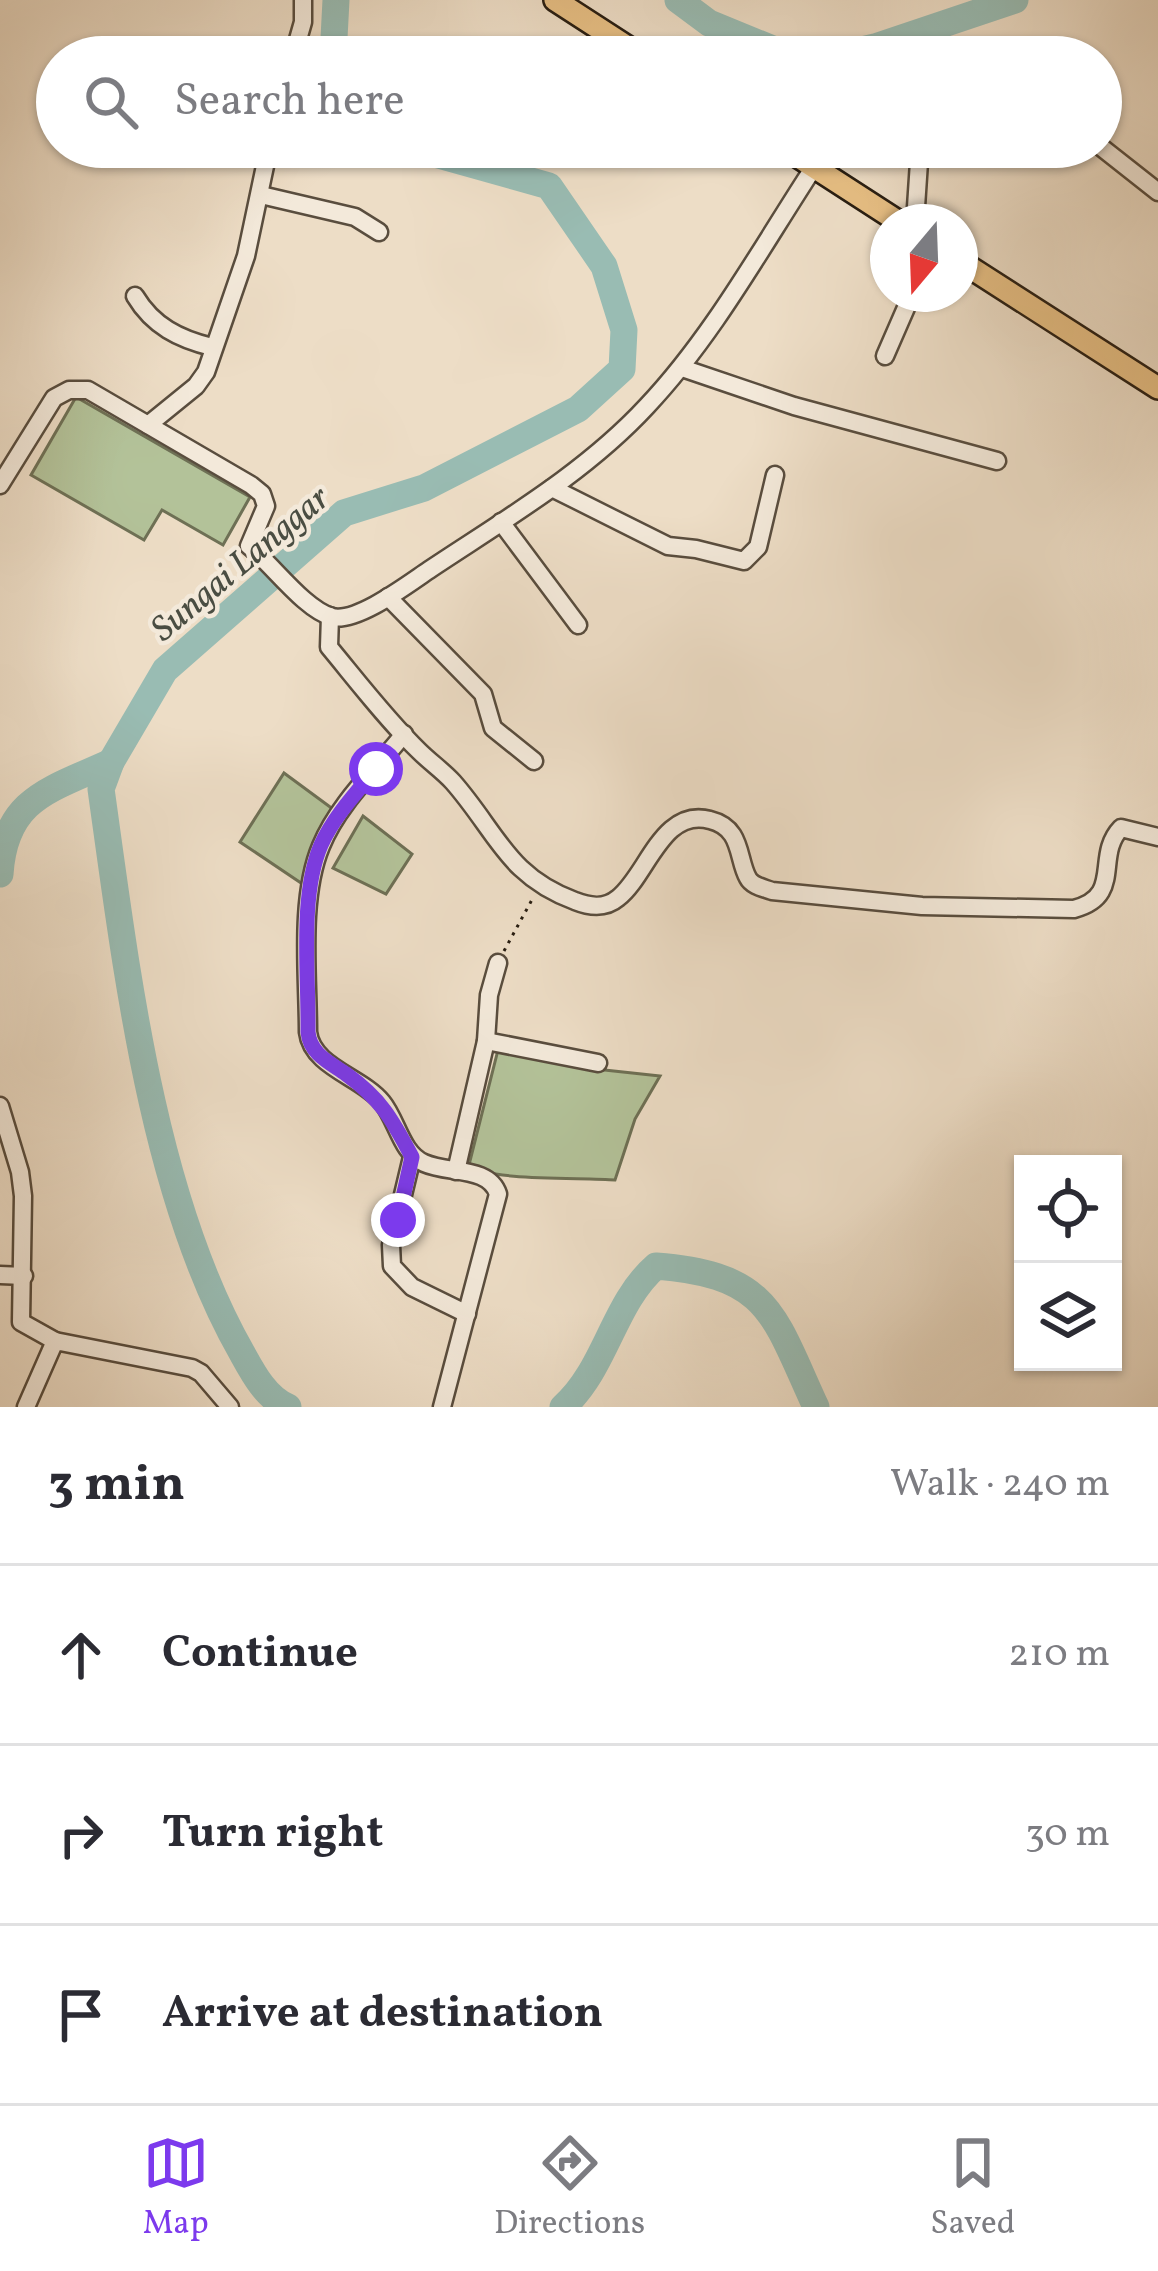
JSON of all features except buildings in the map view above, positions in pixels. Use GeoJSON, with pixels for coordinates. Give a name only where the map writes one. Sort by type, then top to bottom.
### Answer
{"type":"FeatureCollection","features":[{"type":"Feature","properties":{"kind":"main road"},"geometry":{"type":"LineString","coordinates":[[555,0],[611,36]]}},
{"type":"Feature","properties":{"kind":"main road"},"geometry":{"type":"LineString","coordinates":[[816,168],[871,204]]}},
{"type":"Feature","properties":{"kind":"main road"},"geometry":{"type":"LineString","coordinates":[[978,272],[1154,377]]}},
{"type":"Feature","properties":{"kind":"street"},"geometry":{"type":"LineString","coordinates":[[299,36],[303,0]]}},
{"type":"Feature","properties":{"kind":"street"},"geometry":{"type":"LineString","coordinates":[[1122,164],[1158,192]]}},
{"type":"Feature","properties":{"kind":"street"},"geometry":{"type":"LineString","coordinates":[[148,425],[206,372],[246,256],[265,168]]}},
{"type":"Feature","properties":{"kind":"street"},"geometry":{"type":"LineString","coordinates":[[0,485],[61,392],[88,390],[262,494],[264,515],[249,546],[312,605],[329,616],[343,617],[388,597],[552,488],[644,410],[682,368],[813,168]]}},
{"type":"Feature","properties":{"kind":"street"},"geometry":{"type":"LineString","coordinates":[[916,204],[919,168]]}},
{"type":"Feature","properties":{"kind":"street"},"geometry":{"type":"LineString","coordinates":[[261,194],[355,217],[379,232]]}},
{"type":"Feature","properties":{"kind":"street"},"geometry":{"type":"LineString","coordinates":[[135,296],[159,324],[183,340],[212,347]]}},
{"type":"Feature","properties":{"kind":"street"},"geometry":{"type":"LineString","coordinates":[[885,356],[904,312]]}},
{"type":"Feature","properties":{"kind":"street"},"geometry":{"type":"LineString","coordinates":[[682,368],[794,406],[998,461]]}},
{"type":"Feature","properties":{"kind":"street"},"geometry":{"type":"LineString","coordinates":[[552,488],[668,546],[744,562],[758,547],[775,475]]}},
{"type":"Feature","properties":{"kind":"street"},"geometry":{"type":"LineString","coordinates":[[501,522],[578,625]]}},
{"type":"Feature","properties":{"kind":"street"},"geometry":{"type":"LineString","coordinates":[[388,597],[483,694],[493,728],[534,761]]}},
{"type":"Feature","properties":{"kind":"street"},"geometry":{"type":"LineString","coordinates":[[329,616],[329,646],[404,734],[450,778],[499,847],[538,887],[587,906],[617,900],[663,837],[688,820],[708,818],[735,839],[748,879],[772,891],[922,906],[1074,909],[1090,905],[1105,885],[1111,841],[1121,829],[1158,838]]}},
{"type":"Feature","properties":{"kind":"street"},"geometry":{"type":"LineString","coordinates":[[404,734],[341,811],[316,860],[310,900],[309,1043],[380,1100],[412,1157],[391,1245],[392,1266],[412,1287],[466,1314]]}},
{"type":"Feature","properties":{"kind":"street"},"geometry":{"type":"LineString","coordinates":[[456,1171],[486,1041],[489,995],[498,963]]}},
{"type":"Feature","properties":{"kind":"street"},"geometry":{"type":"LineString","coordinates":[[486,1041],[598,1064]]}},
{"type":"Feature","properties":{"kind":"street"},"geometry":{"type":"LineString","coordinates":[[0,1106],[20,1172],[21,1322],[55,1341],[192,1368],[230,1407]]}},
{"type":"Feature","properties":{"kind":"street"},"geometry":{"type":"LineString","coordinates":[[412,1157],[485,1177],[495,1184],[498,1195],[442,1407]]}},
{"type":"Feature","properties":{"kind":"street"},"geometry":{"type":"LineString","coordinates":[[0,1274],[24,1276]]}},
{"type":"Feature","properties":{"kind":"street"},"geometry":{"type":"LineString","coordinates":[[26,1407],[55,1341]]}},
{"type":"Feature","properties":{"kind":"path"},"geometry":{"type":"LineString","coordinates":[[498,963],[538,887]]}},
{"type":"Feature","properties":{"kind":"green space"},"geometry":{"type":"Polygon","coordinates":[[[76,397],[250,497],[223,545],[162,510],[144,540],[31,475],[76,397]]]}},
{"type":"Feature","properties":{"kind":"green space"},"geometry":{"type":"Polygon","coordinates":[[[284,773],[341,815],[307,887],[240,842],[284,773]]]}},
{"type":"Feature","properties":{"kind":"green space"},"geometry":{"type":"Polygon","coordinates":[[[363,816],[412,854],[386,894],[333,868],[363,816]]]}},
{"type":"Feature","properties":{"kind":"green space"},"geometry":{"type":"Polygon","coordinates":[[[499,1046],[586,1068],[660,1076],[635,1119],[615,1180],[496,1174],[469,1165],[499,1046]]]}},
{"type":"Feature","properties":{"kind":"waterway","name":"Sungai Langgar"},"geometry":{"type":"LineString","coordinates":[[334,36],[336,0]]}},
{"type":"Feature","properties":{"kind":"waterway","name":"Sungai Langgar"},"geometry":{"type":"LineString","coordinates":[[678,0],[709,23],[741,36]]}},
{"type":"Feature","properties":{"kind":"waterway","name":"Sungai Langgar"},"geometry":{"type":"LineString","coordinates":[[908,36],[1015,0]]}},
{"type":"Feature","properties":{"kind":"waterway","name":"Sungai Langgar"},"geometry":{"type":"LineString","coordinates":[[288,1407],[256,1377],[211,1291],[164,1152],[133,1004],[101,789],[111,762],[165,670],[344,513],[424,488],[578,409],[622,369],[624,330],[604,266],[549,186],[485,168]]}},
{"type":"Feature","properties":{"kind":"waterway"},"geometry":{"type":"LineString","coordinates":[[0,874],[11,828],[21,813],[50,790],[111,762]]}},
{"type":"Feature","properties":{"kind":"waterway","name":"Sungai Langgar"},"geometry":{"type":"LineString","coordinates":[[563,1407],[590,1374],[629,1298],[656,1266],[723,1279],[763,1305],[789,1347],[816,1407]]}},
{"type":"Feature","properties":{"kind":"route"},"geometry":{"type":"LineString","coordinates":[[376,769],[341,811],[322,844],[312,875],[308,1032],[309,1043],[318,1054],[380,1100],[412,1157],[398,1220]]}}]}
